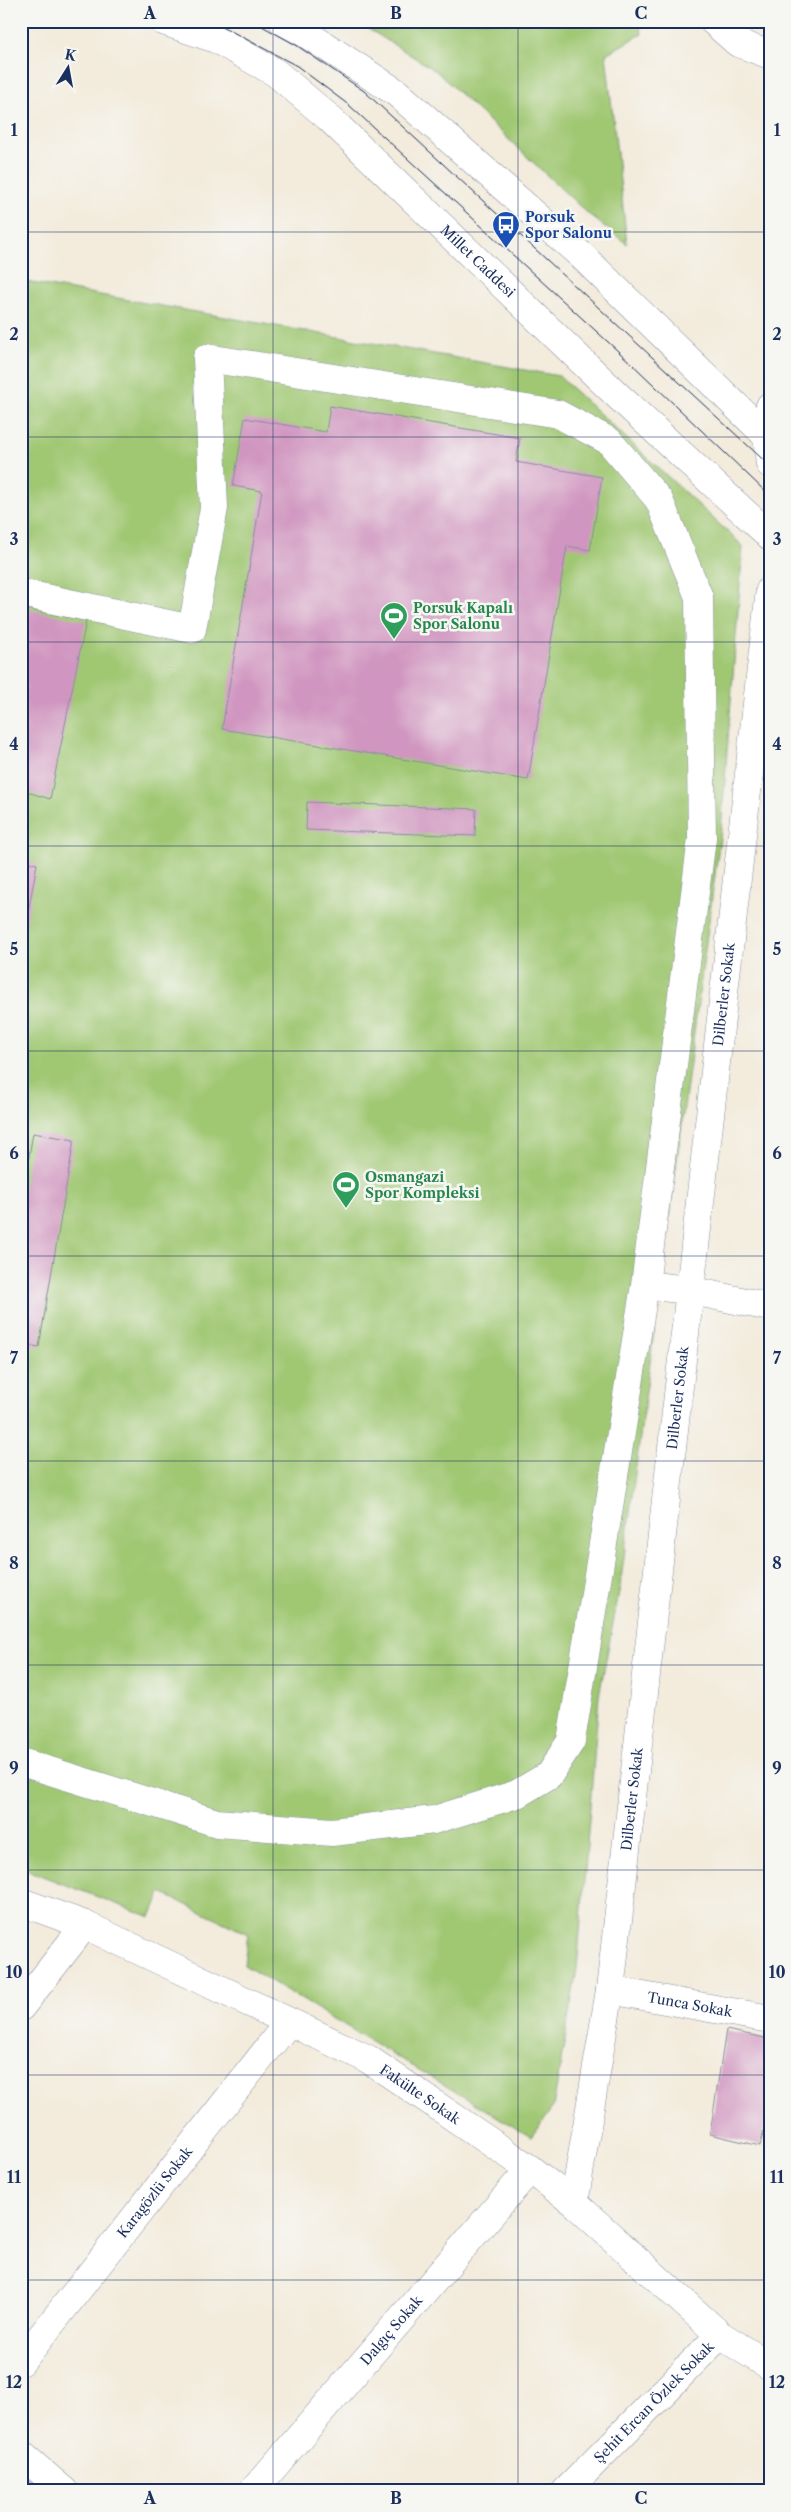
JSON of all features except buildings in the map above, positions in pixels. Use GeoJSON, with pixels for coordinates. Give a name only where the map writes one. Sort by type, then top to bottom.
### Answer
{"type":"FeatureCollection","features":[{"type":"Feature","properties":{"kind":"street","name":"Millet Caddesi"},"geometry":{"type":"LineString","coordinates":[[163,21],[216,39],[276,73],[328,117],[618,395],[770,536]]}},
{"type":"Feature","properties":{"kind":"street"},"geometry":{"type":"LineString","coordinates":[[283,21],[342,56],[397,94],[583,257],[769,438]]}},
{"type":"Feature","properties":{"kind":"street"},"geometry":{"type":"LineString","coordinates":[[712,21],[738,43],[770,55]]}},
{"type":"Feature","properties":{"kind":"street"},"geometry":{"type":"LineString","coordinates":[[21,593],[192,629],[214,508],[207,358],[558,414],[609,441],[660,500],[699,597],[702,838],[645,1285],[571,1741],[549,1775],[517,1794],[434,1820],[332,1832],[217,1823],[21,1762]]}},
{"type":"Feature","properties":{"kind":"street"},"geometry":{"type":"LineString","coordinates":[[770,406],[770,464]]}},
{"type":"Feature","properties":{"kind":"street","name":"Dilberler Sokak"},"geometry":{"type":"LineString","coordinates":[[574,2203],[610,1990],[688,1290],[770,590]]}},
{"type":"Feature","properties":{"kind":"street"},"geometry":{"type":"LineString","coordinates":[[645,1285],[688,1290],[770,1307]]}},
{"type":"Feature","properties":{"kind":"street","name":"Fakülte Sokak"},"geometry":{"type":"LineString","coordinates":[[21,1902],[84,1925],[368,2059],[530,2169],[574,2203],[720,2335],[770,2366]]}},
{"type":"Feature","properties":{"kind":"street"},"geometry":{"type":"LineString","coordinates":[[21,2007],[84,1925]]}},
{"type":"Feature","properties":{"kind":"street","name":"Tunca Sokak"},"geometry":{"type":"LineString","coordinates":[[610,1990],[770,2019]]}},
{"type":"Feature","properties":{"kind":"street","name":"Karagözlü Sokak"},"geometry":{"type":"LineString","coordinates":[[21,2362],[288,2022]]}},
{"type":"Feature","properties":{"kind":"street","name":"Dalgıç Sokak"},"geometry":{"type":"LineString","coordinates":[[253,2491],[530,2169]]}},
{"type":"Feature","properties":{"kind":"street","name":"Şehit Ercan Özlek Sokak"},"geometry":{"type":"LineString","coordinates":[[566,2491],[720,2335]]}},
{"type":"Feature","properties":{"kind":"street"},"geometry":{"type":"LineString","coordinates":[[21,2454],[64,2491]]}},
{"type":"Feature","properties":{"kind":"green space"},"geometry":{"type":"Polygon","coordinates":[[[356,21],[638,21],[642,34],[606,54],[627,244],[587,213],[436,71],[356,21]]]}},
{"type":"Feature","properties":{"kind":"green space","name":"Osmangazi Spor Kompleksi"},"geometry":{"type":"Polygon","coordinates":[[[21,281],[559,376],[743,546],[721,830],[620,1587],[599,1696],[577,1969],[553,2107],[531,2137],[244,1965],[248,1934],[161,1893],[151,1917],[21,1868],[21,281]]]}},
{"type":"Feature","properties":{"kind":"tram line"},"geometry":{"type":"LineString","coordinates":[[212,21],[297,66],[350,106],[631,363],[770,496]]}},
{"type":"Feature","properties":{"kind":"tram line"},"geometry":{"type":"LineString","coordinates":[[253,21],[296,45],[364,91],[770,466]]}},
{"type":"Feature","properties":{"kind":"place","name":"Porsuk Spor Salonu"},"geometry":{"type":"Point","coordinates":[506,249]}},
{"type":"Feature","properties":{"kind":"place","name":"Porsuk Kapalı Spor Salonu"},"geometry":{"type":"Point","coordinates":[394,640]}},
{"type":"Feature","properties":{"kind":"place","name":"Osmangazi Spor Kompleksi"},"geometry":{"type":"Point","coordinates":[346,1209]}}]}
